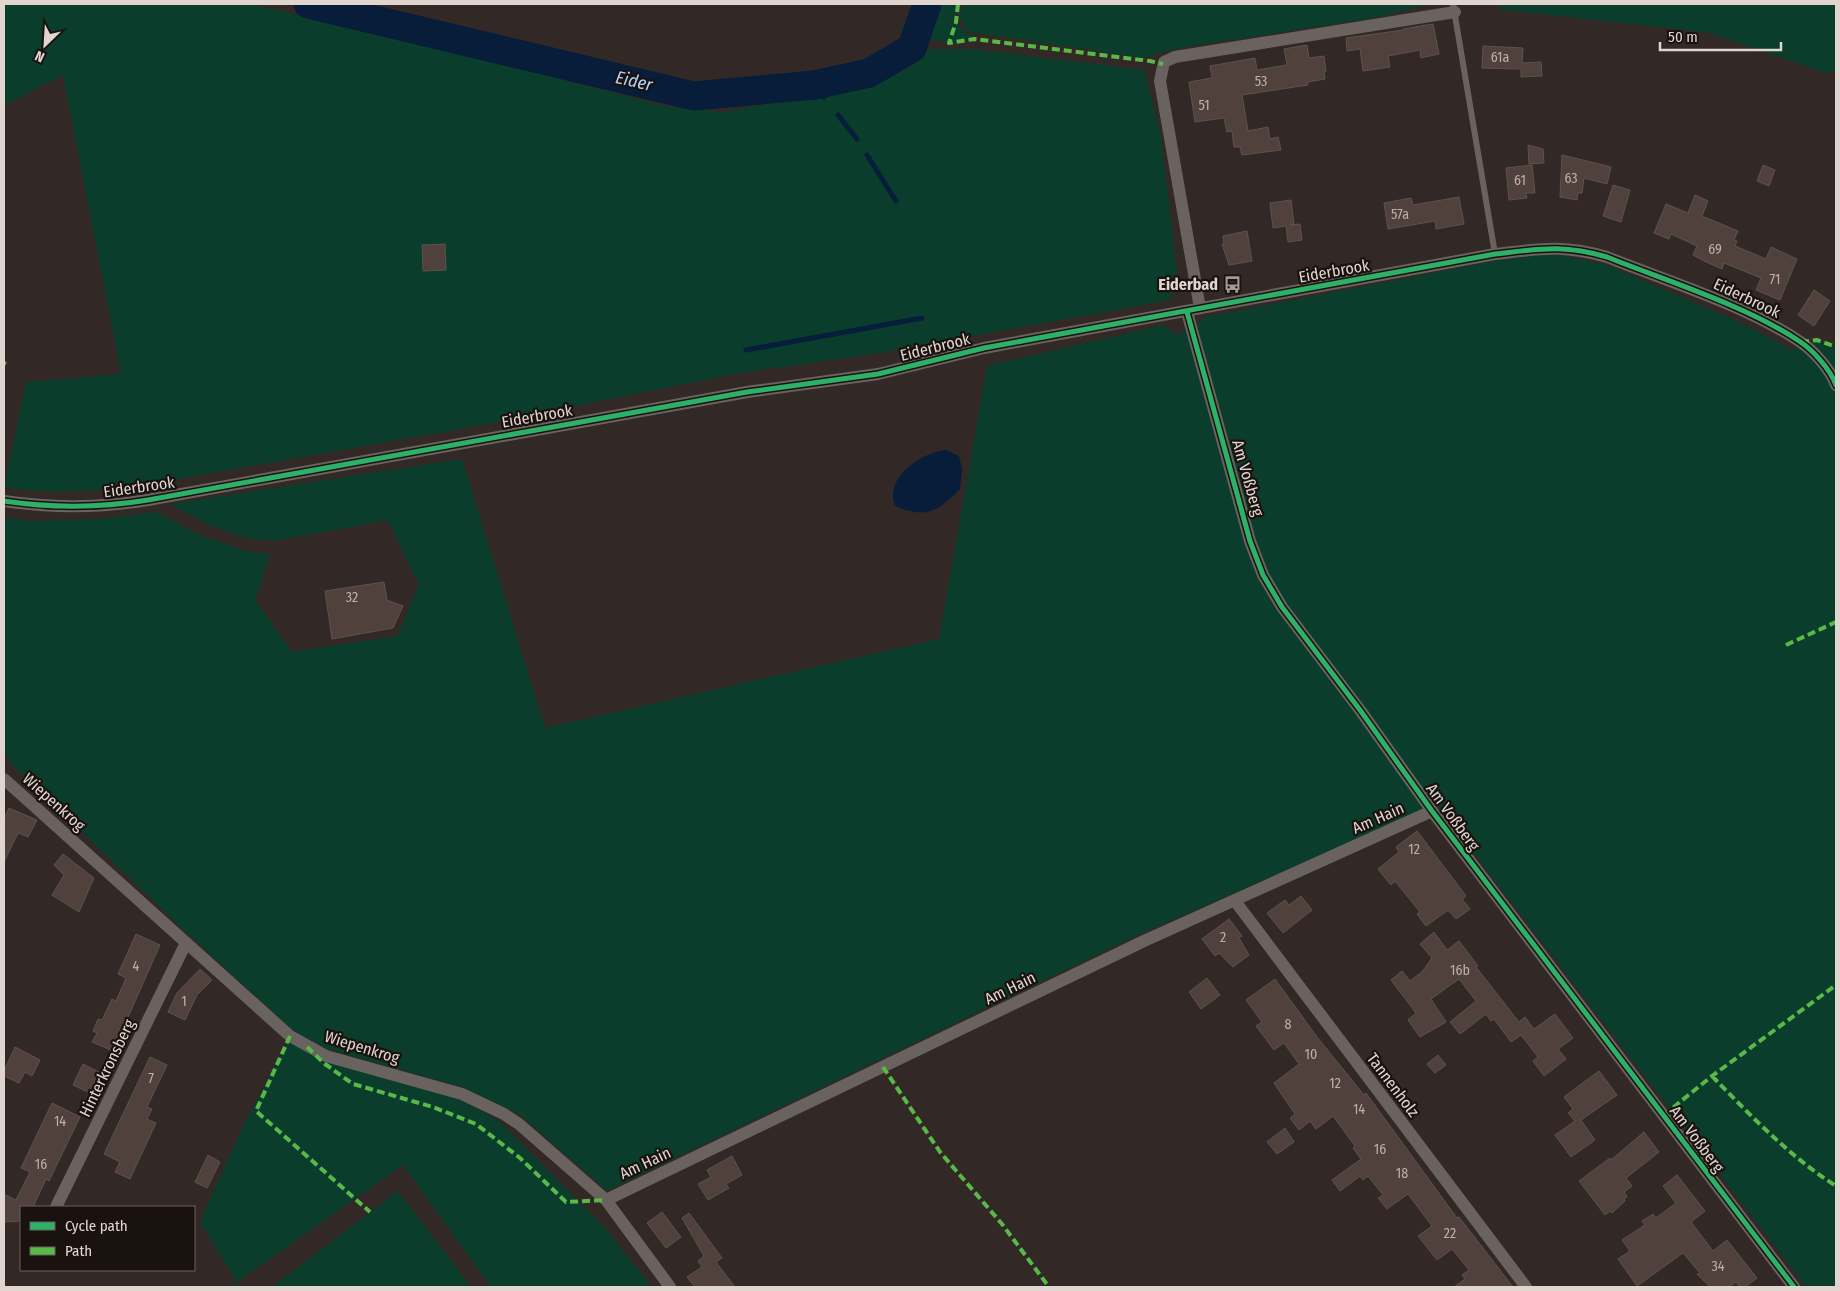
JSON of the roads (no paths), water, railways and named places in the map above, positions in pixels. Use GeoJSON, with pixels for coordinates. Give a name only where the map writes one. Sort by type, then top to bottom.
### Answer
{"type":"FeatureCollection","features":[{"type":"Feature","properties":{"kind":"street"},"geometry":{"type":"LineString","coordinates":[[1200,308],[1160,81],[1164,62],[1174,57],[1454,8]]}},
{"type":"Feature","properties":{"kind":"street","name":"Eiderbrook"},"geometry":{"type":"LineString","coordinates":[[4,501],[32,505],[98,506],[148,500],[747,392],[878,374],[984,348],[1495,254],[1553,247],[1590,252],[1607,257],[1760,319],[1792,337],[1816,357],[1836,385]]}},
{"type":"Feature","properties":{"kind":"street","name":"Am Voßberg"},"geometry":{"type":"LineString","coordinates":[[1187,312],[1236,496],[1263,576],[1282,607],[1360,710],[1432,811],[1794,1287]]}},
{"type":"Feature","properties":{"kind":"street","name":"Wiepenkrog"},"geometry":{"type":"LineString","coordinates":[[4,778],[290,1036],[307,1047],[336,1059],[462,1094],[492,1108],[518,1124],[606,1200],[670,1287]]}},
{"type":"Feature","properties":{"kind":"street","name":"Am Hain"},"geometry":{"type":"LineString","coordinates":[[606,1200],[1144,941],[1432,811]]}},
{"type":"Feature","properties":{"kind":"street","name":"Tannenholz"},"geometry":{"type":"LineString","coordinates":[[1235,901],[1526,1287]]}},
{"type":"Feature","properties":{"kind":"street","name":"Hinterkronsberg"},"geometry":{"type":"LineString","coordinates":[[56,1206],[186,943]]}},
{"type":"Feature","properties":{"kind":"lane"},"geometry":{"type":"LineString","coordinates":[[1454,8],[1495,254]]}},
{"type":"Feature","properties":{"kind":"water"},"geometry":{"type":"Polygon","coordinates":[[[946,450],[959,456],[962,469],[960,489],[938,508],[930,511],[915,512],[895,506],[893,495],[895,485],[907,468],[926,456],[946,450]]]}},
{"type":"Feature","properties":{"kind":"waterway","name":"Eider"},"geometry":{"type":"LineString","coordinates":[[308,4],[694,96],[814,85],[869,73],[912,48],[927,4]]}},
{"type":"Feature","properties":{"kind":"waterway"},"geometry":{"type":"LineString","coordinates":[[814,85],[824,97]]}},
{"type":"Feature","properties":{"kind":"waterway"},"geometry":{"type":"LineString","coordinates":[[838,115],[857,139]]}},
{"type":"Feature","properties":{"kind":"waterway"},"geometry":{"type":"LineString","coordinates":[[867,155],[896,201]]}},
{"type":"Feature","properties":{"kind":"waterway"},"geometry":{"type":"LineString","coordinates":[[746,350],[922,318]]}},
{"type":"Feature","properties":{"kind":"place","name":"Eiderbad"},"geometry":{"type":"Point","coordinates":[1232,284]}}]}
